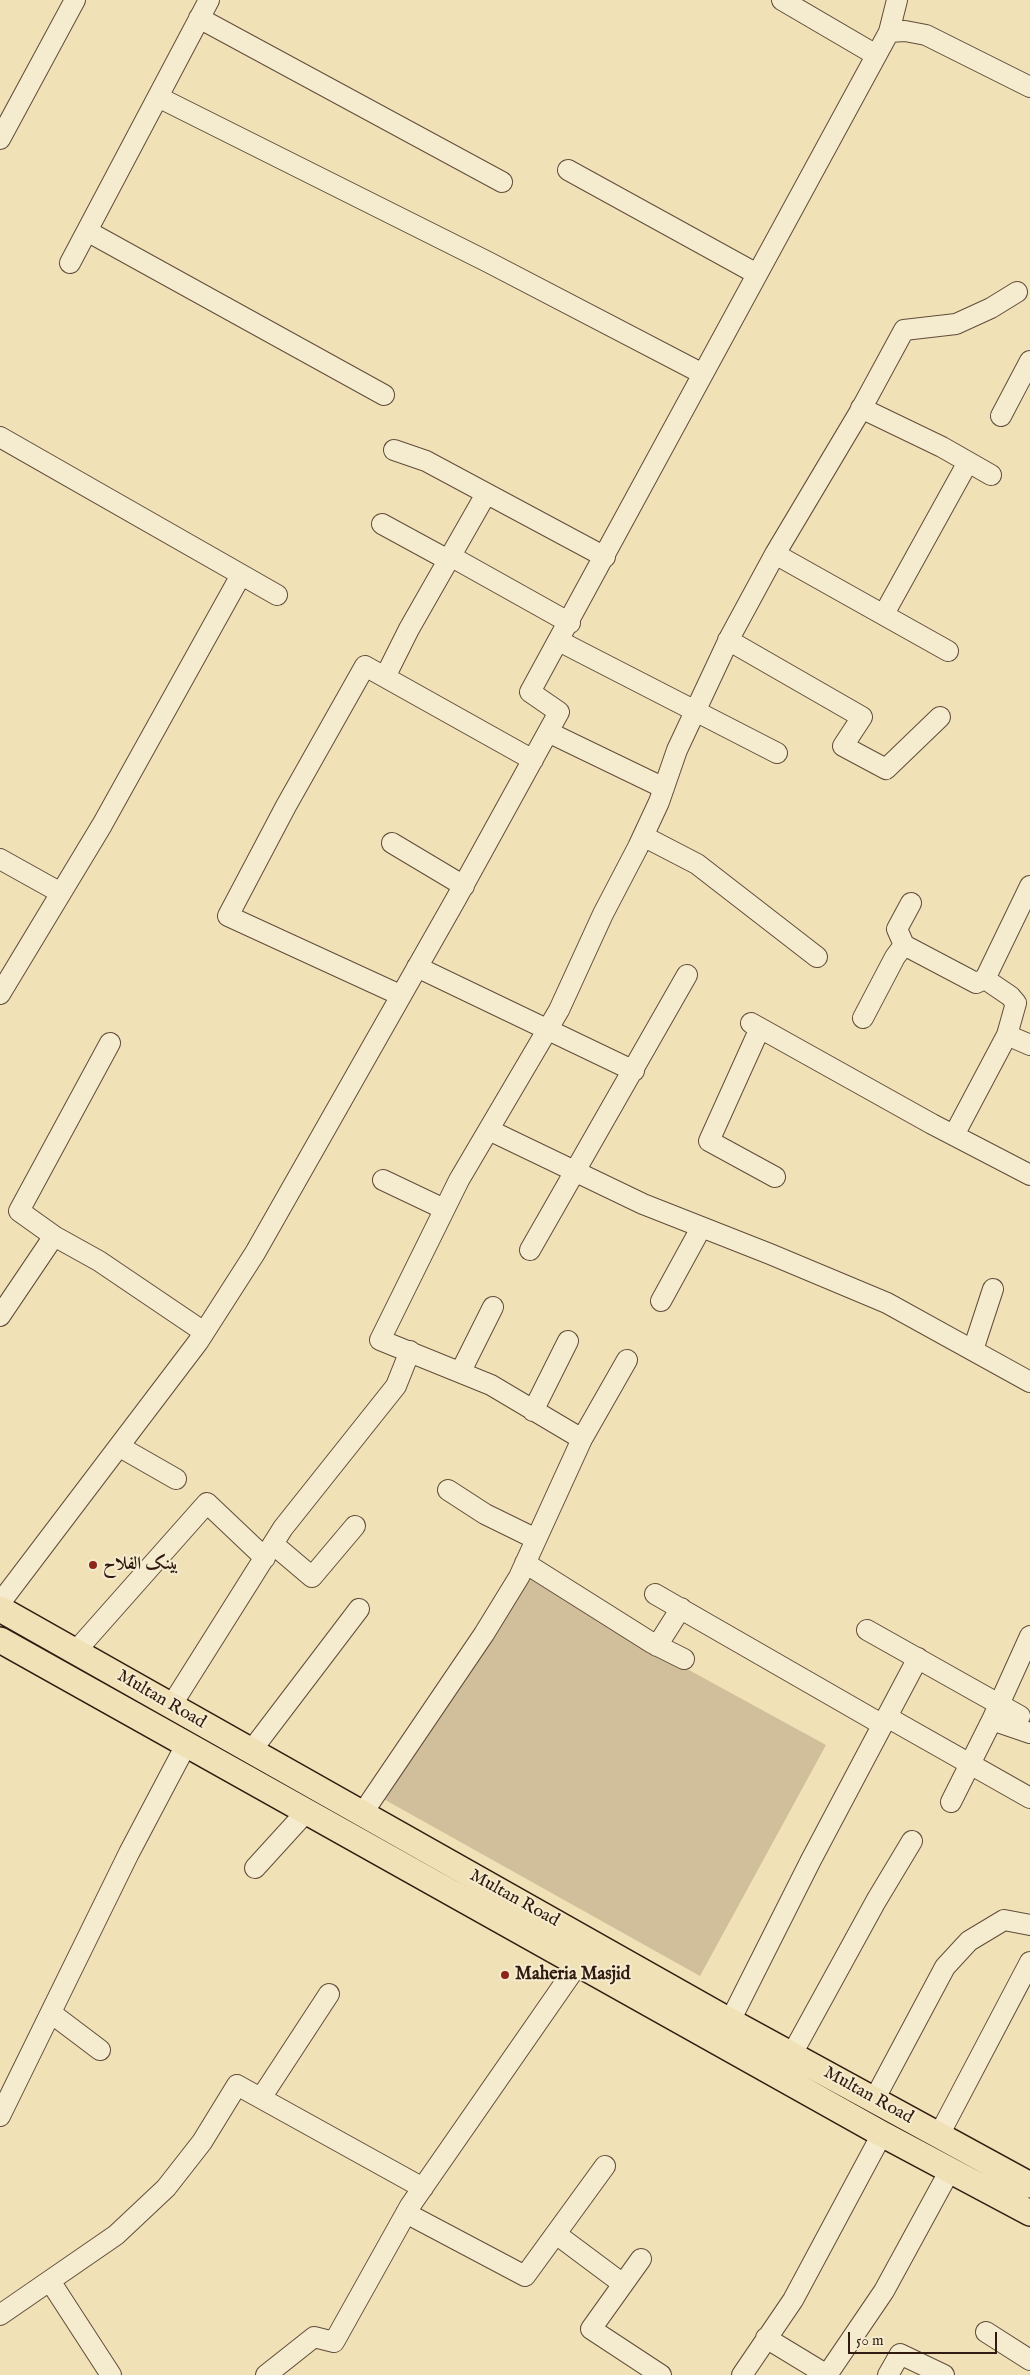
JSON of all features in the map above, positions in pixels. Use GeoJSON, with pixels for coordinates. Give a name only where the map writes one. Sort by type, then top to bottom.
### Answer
{"type":"FeatureCollection","features":[{"type":"Feature","properties":{"kind":"main road","name":"Multan Road"},"geometry":{"type":"LineString","coordinates":[[0,1609],[730,2021],[1030,2184]]}},
{"type":"Feature","properties":{"kind":"main road","name":"Multan Road"},"geometry":{"type":"LineString","coordinates":[[0,1640],[882,2134],[1030,2213]]}},
{"type":"Feature","properties":{"kind":"street"},"geometry":{"type":"LineString","coordinates":[[0,139],[75,0]]}},
{"type":"Feature","properties":{"kind":"street"},"geometry":{"type":"LineString","coordinates":[[70,263],[209,0]]}},
{"type":"Feature","properties":{"kind":"street"},"geometry":{"type":"LineString","coordinates":[[782,0],[876,55]]}},
{"type":"Feature","properties":{"kind":"street"},"geometry":{"type":"LineString","coordinates":[[0,1603],[120,1447],[204,1332],[260,1244],[354,1082],[400,995],[464,886],[559,712],[530,692],[570,623],[889,32],[896,0]]}},
{"type":"Feature","properties":{"kind":"street"},"geometry":{"type":"LineString","coordinates":[[199,18],[502,182]]}},
{"type":"Feature","properties":{"kind":"street"},"geometry":{"type":"LineString","coordinates":[[889,32],[905,31],[926,35],[1030,87]]}},
{"type":"Feature","properties":{"kind":"street"},"geometry":{"type":"LineString","coordinates":[[158,97],[488,262],[703,374]]}},
{"type":"Feature","properties":{"kind":"street"},"geometry":{"type":"LineString","coordinates":[[568,170],[757,274]]}},
{"type":"Feature","properties":{"kind":"street"},"geometry":{"type":"LineString","coordinates":[[87,231],[384,395]]}},
{"type":"Feature","properties":{"kind":"street"},"geometry":{"type":"LineString","coordinates":[[582,1440],[491,1385],[380,1340],[459,1180],[560,1010],[603,914],[643,836],[694,712],[728,640],[774,554],[862,408],[904,330],[956,324],[1021,292]]}},
{"type":"Feature","properties":{"kind":"street"},"geometry":{"type":"LineString","coordinates":[[1001,416],[1030,361]]}},
{"type":"Feature","properties":{"kind":"street"},"geometry":{"type":"LineString","coordinates":[[862,408],[991,475]]}},
{"type":"Feature","properties":{"kind":"street"},"geometry":{"type":"LineString","coordinates":[[0,437],[277,595]]}},
{"type":"Feature","properties":{"kind":"street"},"geometry":{"type":"LineString","coordinates":[[394,450],[426,462],[605,557]]}},
{"type":"Feature","properties":{"kind":"street"},"geometry":{"type":"LineString","coordinates":[[884,614],[968,462]]}},
{"type":"Feature","properties":{"kind":"street"},"geometry":{"type":"LineString","coordinates":[[385,677],[409,629],[451,559],[486,494]]}},
{"type":"Feature","properties":{"kind":"street"},"geometry":{"type":"LineString","coordinates":[[382,524],[570,623]]}},
{"type":"Feature","properties":{"kind":"street"},"geometry":{"type":"LineString","coordinates":[[774,554],[948,651]]}},
{"type":"Feature","properties":{"kind":"street"},"geometry":{"type":"LineString","coordinates":[[0,994],[102,825],[242,575]]}},
{"type":"Feature","properties":{"kind":"street"},"geometry":{"type":"LineString","coordinates":[[728,640],[862,717],[843,746],[886,769],[940,717]]}},
{"type":"Feature","properties":{"kind":"street"},"geometry":{"type":"LineString","coordinates":[[559,641],[777,753]]}},
{"type":"Feature","properties":{"kind":"street"},"geometry":{"type":"LineString","coordinates":[[400,995],[228,916],[286,806],[365,666],[532,760]]}},
{"type":"Feature","properties":{"kind":"street"},"geometry":{"type":"LineString","coordinates":[[548,732],[664,788]]}},
{"type":"Feature","properties":{"kind":"street"},"geometry":{"type":"LineString","coordinates":[[643,836],[697,864],[817,957]]}},
{"type":"Feature","properties":{"kind":"street"},"geometry":{"type":"LineString","coordinates":[[392,842],[464,886]]}},
{"type":"Feature","properties":{"kind":"street"},"geometry":{"type":"LineString","coordinates":[[0,859],[61,893]]}},
{"type":"Feature","properties":{"kind":"street"},"geometry":{"type":"LineString","coordinates":[[911,903],[897,929],[904,945],[976,983],[985,979],[1030,886]]}},
{"type":"Feature","properties":{"kind":"street"},"geometry":{"type":"LineString","coordinates":[[863,1018],[895,957],[904,945]]}},
{"type":"Feature","properties":{"kind":"street"},"geometry":{"type":"LineString","coordinates":[[417,966],[634,1071]]}},
{"type":"Feature","properties":{"kind":"street"},"geometry":{"type":"LineString","coordinates":[[530,1250],[634,1071],[687,975]]}},
{"type":"Feature","properties":{"kind":"street"},"geometry":{"type":"LineString","coordinates":[[954,1135],[1007,1035],[1016,1003],[1010,996],[985,979]]}},
{"type":"Feature","properties":{"kind":"street"},"geometry":{"type":"LineString","coordinates":[[775,1177],[708,1141],[756,1025],[1030,1175]]}},
{"type":"Feature","properties":{"kind":"street"},"geometry":{"type":"LineString","coordinates":[[1007,1035],[1030,1045]]}},
{"type":"Feature","properties":{"kind":"street"},"geometry":{"type":"LineString","coordinates":[[110,1043],[19,1211],[54,1236],[99,1261],[204,1332]]}},
{"type":"Feature","properties":{"kind":"street"},"geometry":{"type":"LineString","coordinates":[[489,1130],[643,1204],[770,1254],[887,1304],[1030,1382]]}},
{"type":"Feature","properties":{"kind":"street"},"geometry":{"type":"LineString","coordinates":[[383,1180],[444,1209]]}},
{"type":"Feature","properties":{"kind":"street"},"geometry":{"type":"LineString","coordinates":[[661,1301],[701,1228]]}},
{"type":"Feature","properties":{"kind":"street"},"geometry":{"type":"LineString","coordinates":[[0,1316],[54,1236]]}},
{"type":"Feature","properties":{"kind":"street"},"geometry":{"type":"LineString","coordinates":[[973,1350],[993,1289]]}},
{"type":"Feature","properties":{"kind":"street"},"geometry":{"type":"LineString","coordinates":[[460,1371],[493,1307]]}},
{"type":"Feature","properties":{"kind":"street"},"geometry":{"type":"LineString","coordinates":[[534,1411],[568,1341]]}},
{"type":"Feature","properties":{"kind":"street"},"geometry":{"type":"LineString","coordinates":[[171,1706],[284,1528],[396,1386],[410,1351]]}},
{"type":"Feature","properties":{"kind":"street"},"geometry":{"type":"LineString","coordinates":[[362,1814],[484,1634],[525,1563],[582,1440],[627,1360]]}},
{"type":"Feature","properties":{"kind":"street"},"geometry":{"type":"LineString","coordinates":[[120,1447],[176,1479]]}},
{"type":"Feature","properties":{"kind":"street"},"geometry":{"type":"LineString","coordinates":[[448,1490],[484,1514],[536,1539]]}},
{"type":"Feature","properties":{"kind":"street"},"geometry":{"type":"LineString","coordinates":[[75,1652],[207,1503],[269,1551],[312,1578],[355,1526]]}},
{"type":"Feature","properties":{"kind":"street"},"geometry":{"type":"LineString","coordinates":[[525,1563],[657,1646],[684,1659]]}},
{"type":"Feature","properties":{"kind":"street"},"geometry":{"type":"LineString","coordinates":[[655,1594],[885,1721],[971,1764],[1030,1798]]}},
{"type":"Feature","properties":{"kind":"street"},"geometry":{"type":"LineString","coordinates":[[657,1646],[681,1608]]}},
{"type":"Feature","properties":{"kind":"street"},"geometry":{"type":"LineString","coordinates":[[251,1751],[359,1609]]}},
{"type":"Feature","properties":{"kind":"street"},"geometry":{"type":"LineString","coordinates":[[867,1630],[918,1658],[995,1712],[1030,1733]]}},
{"type":"Feature","properties":{"kind":"street"},"geometry":{"type":"LineString","coordinates":[[950,1802],[971,1764],[1030,1636]]}},
{"type":"Feature","properties":{"kind":"street"},"geometry":{"type":"LineString","coordinates":[[730,2021],[811,1860],[918,1658]]}},
{"type":"Feature","properties":{"kind":"street"},"geometry":{"type":"LineString","coordinates":[[995,1712],[1020,1716]]}},
{"type":"Feature","properties":{"kind":"street"},"geometry":{"type":"LineString","coordinates":[[0,2116],[129,1853],[186,1745]]}},
{"type":"Feature","properties":{"kind":"street"},"geometry":{"type":"LineString","coordinates":[[256,1868],[306,1812]]}},
{"type":"Feature","properties":{"kind":"street"},"geometry":{"type":"LineString","coordinates":[[792,2054],[876,1901],[912,1841]]}},
{"type":"Feature","properties":{"kind":"street"},"geometry":{"type":"LineString","coordinates":[[874,2100],[945,1967],[969,1941],[1004,1920],[1030,1925]]}},
{"type":"Feature","properties":{"kind":"street"},"geometry":{"type":"LineString","coordinates":[[939,2135],[1022,1994],[1030,1962]]}},
{"type":"Feature","properties":{"kind":"street"},"geometry":{"type":"LineString","coordinates":[[266,2375],[314,2337],[334,2342],[406,2212],[578,1964]]}},
{"type":"Feature","properties":{"kind":"street"},"geometry":{"type":"LineString","coordinates":[[261,2098],[329,1994]]}},
{"type":"Feature","properties":{"kind":"street"},"geometry":{"type":"LineString","coordinates":[[51,2013],[100,2050]]}},
{"type":"Feature","properties":{"kind":"street"},"geometry":{"type":"LineString","coordinates":[[0,2314],[116,2235],[166,2188],[202,2142],[237,2085],[423,2188]]}},
{"type":"Feature","properties":{"kind":"street"},"geometry":{"type":"LineString","coordinates":[[742,2375],[793,2300],[882,2134]]}},
{"type":"Feature","properties":{"kind":"street"},"geometry":{"type":"LineString","coordinates":[[406,2212],[525,2276],[605,2166]]}},
{"type":"Feature","properties":{"kind":"street"},"geometry":{"type":"LineString","coordinates":[[766,2338],[827,2375],[884,2291],[950,2170]]}},
{"type":"Feature","properties":{"kind":"street"},"geometry":{"type":"LineString","coordinates":[[556,2234],[624,2284]]}},
{"type":"Feature","properties":{"kind":"street"},"geometry":{"type":"LineString","coordinates":[[641,2259],[592,2330],[661,2375]]}},
{"type":"Feature","properties":{"kind":"street"},"geometry":{"type":"LineString","coordinates":[[50,2280],[111,2375]]}},
{"type":"Feature","properties":{"kind":"street"},"geometry":{"type":"LineString","coordinates":[[986,2332],[1030,2360]]}},
{"type":"Feature","properties":{"kind":"street"},"geometry":{"type":"LineString","coordinates":[[888,2375],[900,2354],[944,2375]]}},
{"type":"Feature","properties":{"kind":"shaded area"},"geometry":{"type":"Polygon","coordinates":[[[527,1573],[656,1652],[826,1745],[700,1976],[380,1797],[527,1573]]]}},
{"type":"Feature","properties":{"kind":"place","name":"بینک الفلاح"},"geometry":{"type":"Point","coordinates":[93,1565]}},
{"type":"Feature","properties":{"kind":"place","name":"Maheria Masjid"},"geometry":{"type":"Point","coordinates":[505,1975]}}]}
